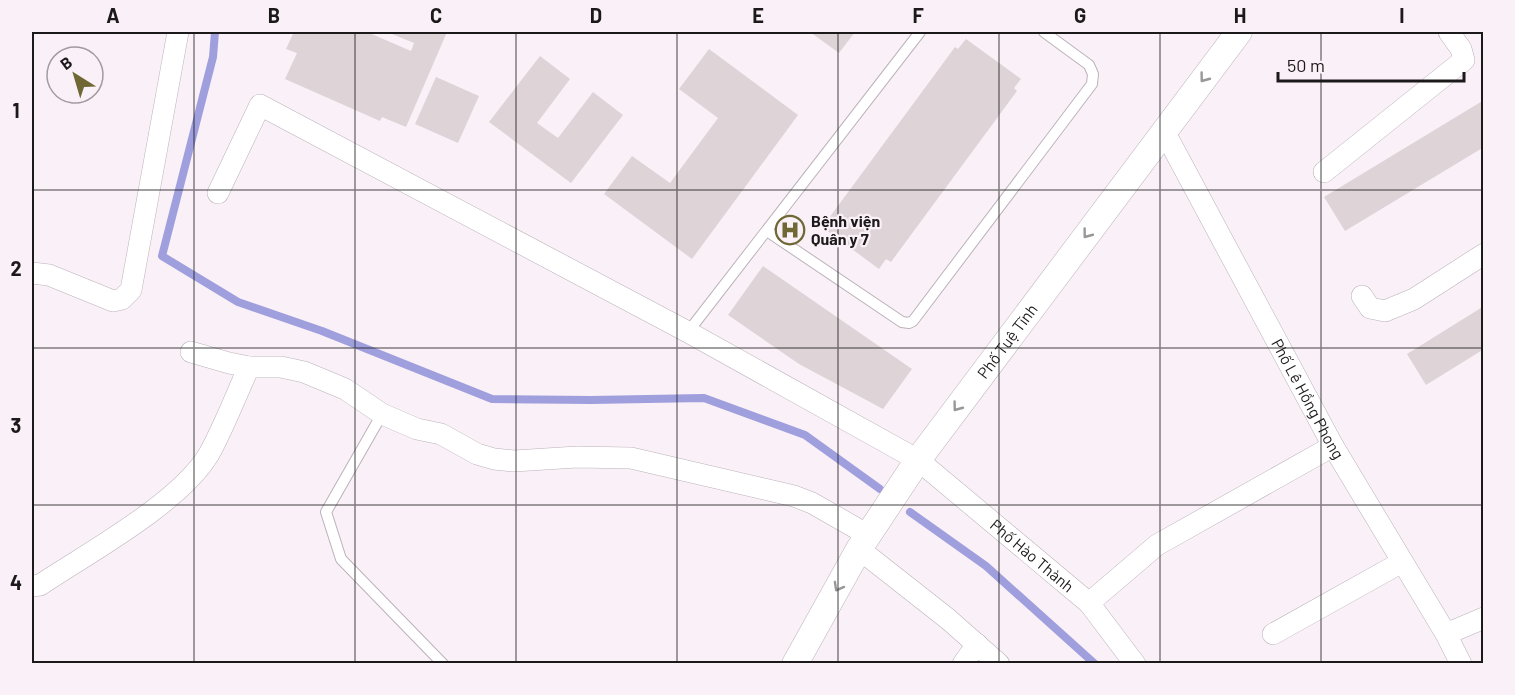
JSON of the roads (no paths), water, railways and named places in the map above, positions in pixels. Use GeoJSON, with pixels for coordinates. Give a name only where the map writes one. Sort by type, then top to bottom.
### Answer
{"type":"FeatureCollection","features":[{"type":"Feature","properties":{"kind":"street"},"geometry":{"type":"LineString","coordinates":[[32,273],[49,275],[113,301],[122,299],[131,290],[178,32]]}},
{"type":"Feature","properties":{"kind":"street","name":"Phố Tuệ Tĩnh"},"geometry":{"type":"LineString","coordinates":[[795,663],[863,542],[918,460],[1239,32]]}},
{"type":"Feature","properties":{"kind":"street"},"geometry":{"type":"LineString","coordinates":[[1324,172],[1464,60],[1461,49],[1449,32]]}},
{"type":"Feature","properties":{"kind":"street","name":"Phố Hào Thành"},"geometry":{"type":"LineString","coordinates":[[218,193],[260,105],[688,332],[918,460],[1089,603],[1136,663]]}},
{"type":"Feature","properties":{"kind":"street","name":"Phố Lê Hồng Phong"},"geometry":{"type":"LineString","coordinates":[[1164,131],[1333,446],[1446,634],[1461,663]]}},
{"type":"Feature","properties":{"kind":"street"},"geometry":{"type":"LineString","coordinates":[[1362,296],[1370,308],[1385,311],[1414,299],[1484,254]]}},
{"type":"Feature","properties":{"kind":"street"},"geometry":{"type":"LineString","coordinates":[[191,352],[249,367],[281,367],[304,372],[345,389],[382,414],[417,429],[441,434],[477,454],[494,459],[514,461],[631,458],[794,496],[812,503],[863,542],[999,663]]}},
{"type":"Feature","properties":{"kind":"street"},"geometry":{"type":"LineString","coordinates":[[32,586],[40,585],[152,511],[185,482],[208,455],[249,367]]}},
{"type":"Feature","properties":{"kind":"street"},"geometry":{"type":"LineString","coordinates":[[1089,603],[1157,545],[1333,446]]}},
{"type":"Feature","properties":{"kind":"street"},"geometry":{"type":"LineString","coordinates":[[1273,634],[1402,562]]}},
{"type":"Feature","properties":{"kind":"street"},"geometry":{"type":"LineString","coordinates":[[1446,634],[1484,618]]}},
{"type":"Feature","properties":{"kind":"street"},"geometry":{"type":"LineString","coordinates":[[963,663],[977,644]]}},
{"type":"Feature","properties":{"kind":"lane"},"geometry":{"type":"LineString","coordinates":[[688,332],[920,32]]}},
{"type":"Feature","properties":{"kind":"lane"},"geometry":{"type":"LineString","coordinates":[[767,231],[902,322],[914,321],[1092,84],[1093,74],[1089,65],[1044,32]]}},
{"type":"Feature","properties":{"kind":"lane"},"geometry":{"type":"LineString","coordinates":[[382,414],[326,512],[341,560],[443,663]]}},
{"type":"Feature","properties":{"kind":"waterway"},"geometry":{"type":"LineString","coordinates":[[215,32],[213,57],[162,256],[238,302],[322,331],[492,399],[704,398],[805,435],[880,489]]}},
{"type":"Feature","properties":{"kind":"waterway"},"geometry":{"type":"LineString","coordinates":[[910,512],[986,566],[1095,664]]}},
{"type":"Feature","properties":{"kind":"place","name":"Bệnh viện Quân y 7"},"geometry":{"type":"Point","coordinates":[790,230]}}]}
